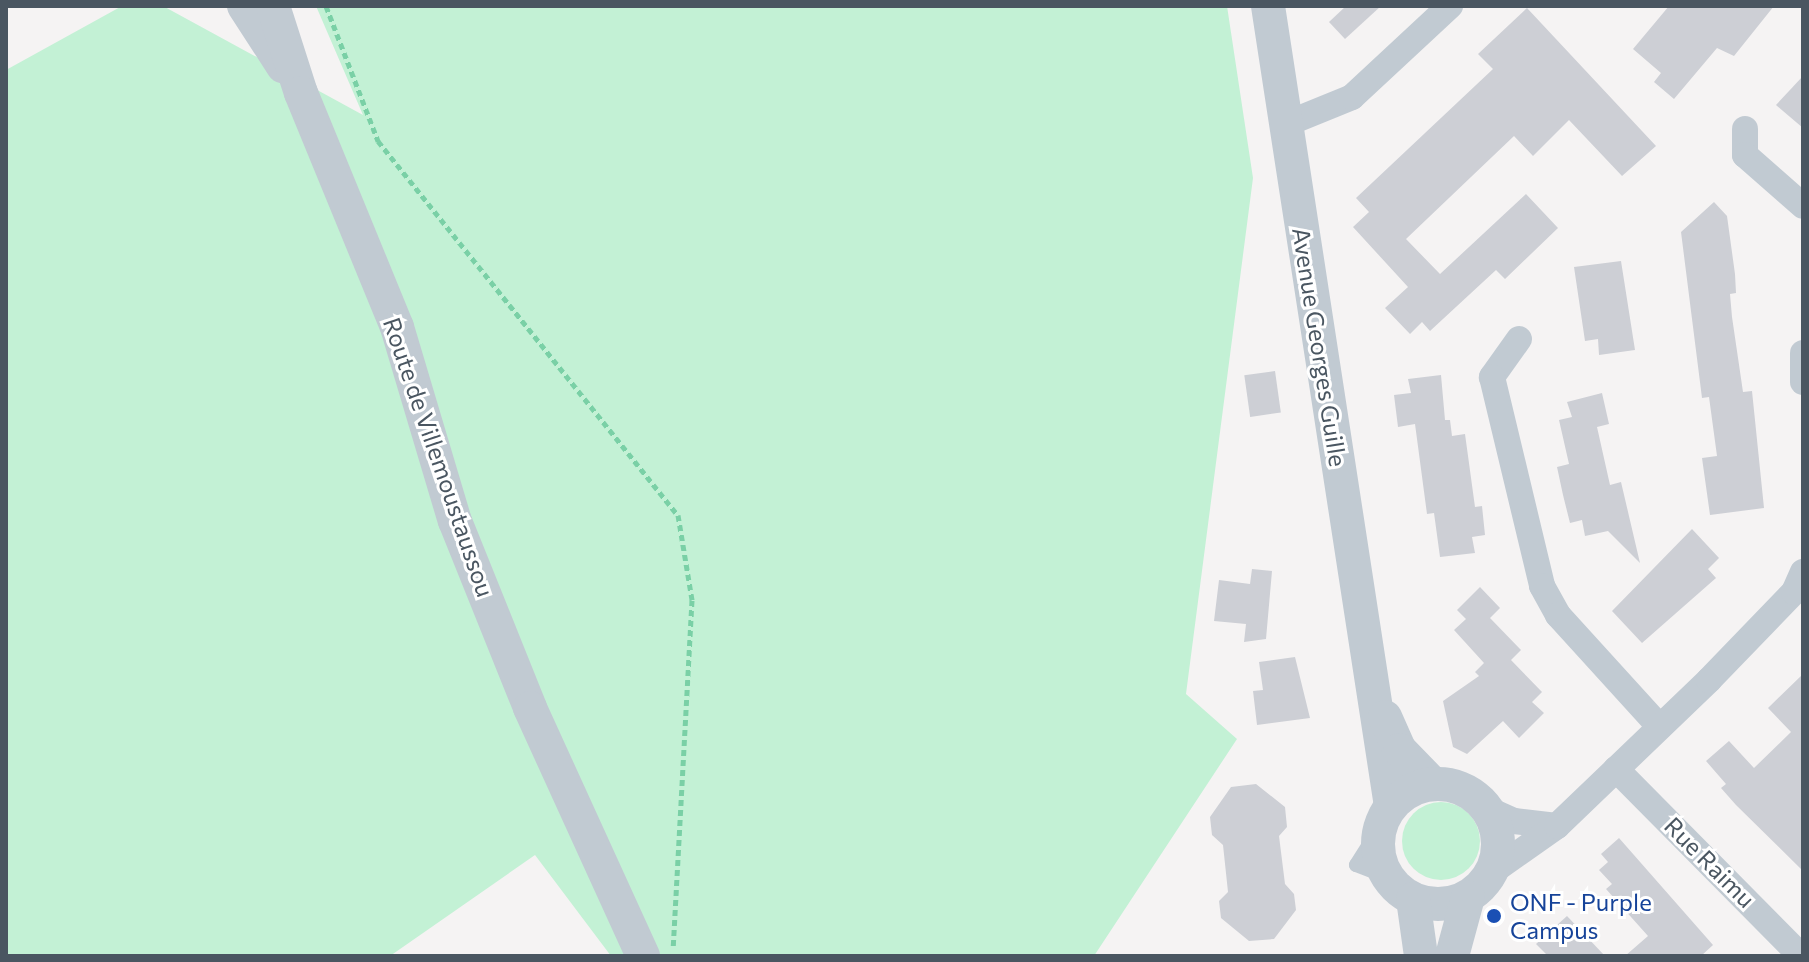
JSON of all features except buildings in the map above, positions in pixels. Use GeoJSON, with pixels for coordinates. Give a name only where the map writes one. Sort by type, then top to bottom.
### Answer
{"type":"FeatureCollection","features":[{"type":"Feature","properties":{"kind":"street","name":"Route de Villemoustaussou"},"geometry":{"type":"LineString","coordinates":[[244,6],[301,93]]}},
{"type":"Feature","properties":{"kind":"street","name":"Route de Villemoustaussou"},"geometry":{"type":"LineString","coordinates":[[273,6],[301,93],[397,327],[455,521],[530,708],[643,956]]}},
{"type":"Feature","properties":{"kind":"street","name":"Avenue Georges Guille"},"geometry":{"type":"LineString","coordinates":[[1268,6],[1372,688],[1386,816]]}},
{"type":"Feature","properties":{"kind":"street"},"geometry":{"type":"LineString","coordinates":[[1286,124],[1352,97],[1450,6]]}},
{"type":"Feature","properties":{"kind":"street"},"geometry":{"type":"LineString","coordinates":[[1745,129],[1745,155],[1803,206]]}},
{"type":"Feature","properties":{"kind":"street"},"geometry":{"type":"LineString","coordinates":[[1519,339],[1492,377],[1542,586],[1558,615],[1660,727]]}},
{"type":"Feature","properties":{"kind":"street"},"geometry":{"type":"LineString","coordinates":[[1803,353],[1803,382]]}},
{"type":"Feature","properties":{"kind":"street"},"geometry":{"type":"LineString","coordinates":[[1452,956],[1468,897],[1492,872],[1557,826],[1757,633],[1794,592],[1803,572]]}},
{"type":"Feature","properties":{"kind":"street","name":"Avenue Georges Guille"},"geometry":{"type":"LineString","coordinates":[[1372,688],[1400,750],[1433,784]]}},
{"type":"Feature","properties":{"kind":"street","name":"Rue Raimu"},"geometry":{"type":"LineString","coordinates":[[1616,769],[1792,946]]}},
{"type":"Feature","properties":{"kind":"street"},"geometry":{"type":"LineString","coordinates":[[1421,956],[1400,888],[1378,853],[1386,816],[1414,789],[1433,784],[1462,788],[1489,810],[1514,821],[1557,826]]}},
{"type":"Feature","properties":{"kind":"street"},"geometry":{"type":"LineString","coordinates":[[1489,810],[1499,842],[1492,872]]}},
{"type":"Feature","properties":{"kind":"street","name":"Route de Villemoustaussou"},"geometry":{"type":"LineString","coordinates":[[581,819],[670,956]]}},
{"type":"Feature","properties":{"kind":"street"},"geometry":{"type":"LineString","coordinates":[[1400,888],[1439,904],[1468,897]]}},
{"type":"Feature","properties":{"kind":"path"},"geometry":{"type":"LineString","coordinates":[[326,6],[378,141],[678,515],[692,600],[670,956]]}},
{"type":"Feature","properties":{"kind":"green space"},"geometry":{"type":"Polygon","coordinates":[[[122,6],[163,6],[363,115],[316,6],[1227,6],[1253,178],[1186,694],[1237,739],[1094,956],[611,956],[535,855],[390,956],[6,956],[6,70],[122,6]]]}},
{"type":"Feature","properties":{"kind":"green space"},"geometry":{"type":"Polygon","coordinates":[[[1441,802],[1456,805],[1468,814],[1477,826],[1480,841],[1477,856],[1468,868],[1456,877],[1441,880],[1426,877],[1414,868],[1405,856],[1402,841],[1405,826],[1414,814],[1426,805],[1441,802]]]}},
{"type":"Feature","properties":{"kind":"place","name":"ONF - Purple Campus"},"geometry":{"type":"Point","coordinates":[1494,916]}}]}
